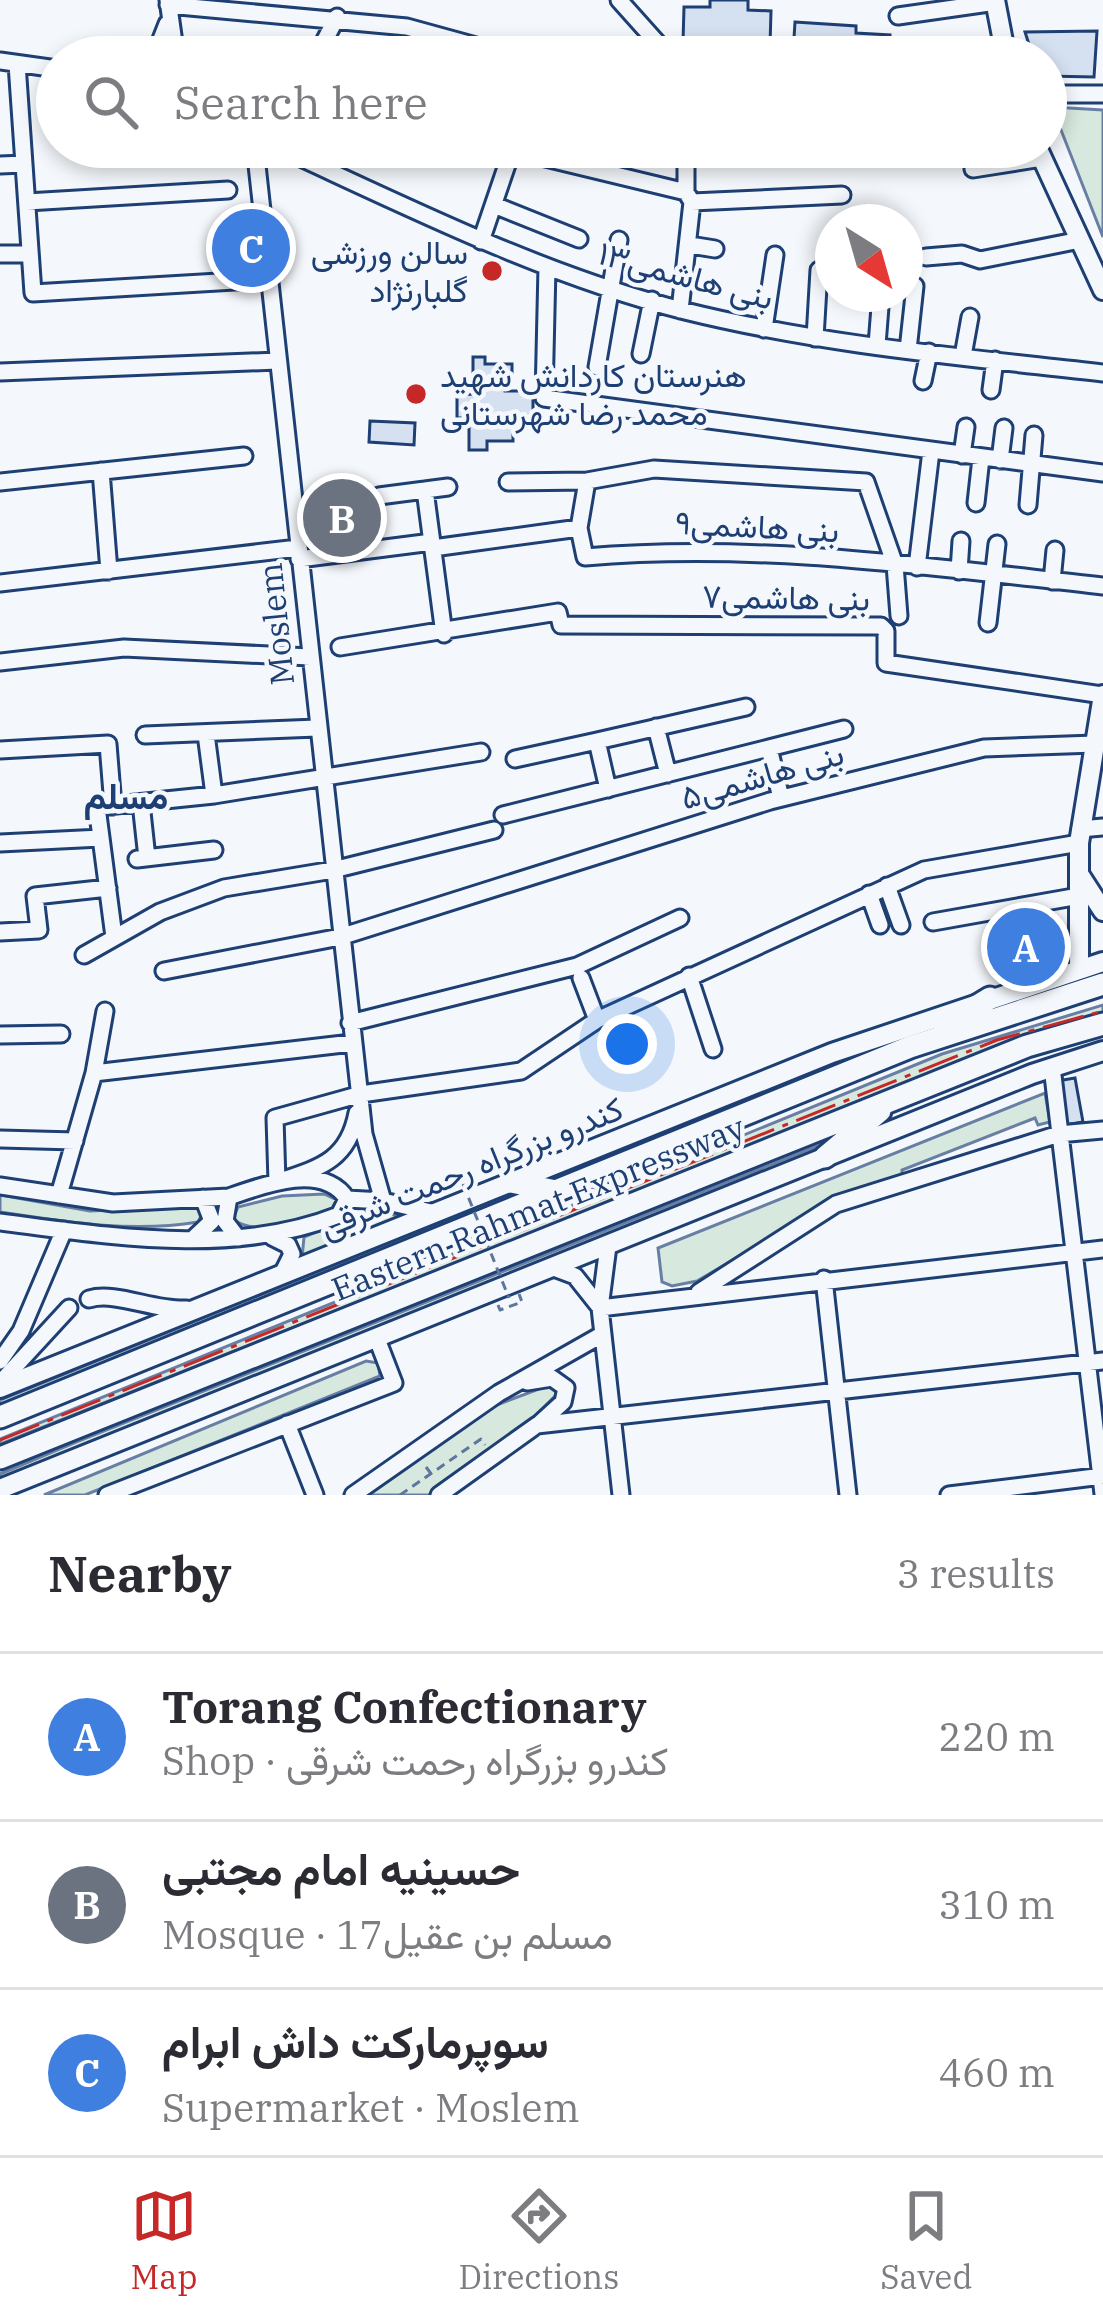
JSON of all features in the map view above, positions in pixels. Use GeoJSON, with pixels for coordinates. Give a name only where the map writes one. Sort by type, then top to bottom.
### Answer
{"type":"FeatureCollection","features":[{"type":"Feature","properties":{"kind":"highway","name":"Eastern Rahmat Expressway"},"geometry":{"type":"LineString","coordinates":[[0,1417],[910,1047],[1103,984]]}},
{"type":"Feature","properties":{"kind":"highway"},"geometry":{"type":"LineString","coordinates":[[910,1047],[990,998]]}},
{"type":"Feature","properties":{"kind":"highway","name":"Eastern Rahmat Expressway"},"geometry":{"type":"LineString","coordinates":[[0,1458],[1027,1046],[1103,1024]]}},
{"type":"Feature","properties":{"kind":"highway"},"geometry":{"type":"LineString","coordinates":[[825,1157],[895,1099]]}},
{"type":"Feature","properties":{"kind":"highway"},"geometry":{"type":"LineString","coordinates":[[512,1182],[556,1191]]}},
{"type":"Feature","properties":{"kind":"main road"},"geometry":{"type":"LineString","coordinates":[[996,1],[1002,36]]}},
{"type":"Feature","properties":{"kind":"main road"},"geometry":{"type":"LineString","coordinates":[[1047,168],[1103,290]]}},
{"type":"Feature","properties":{"kind":"main road"},"geometry":{"type":"LineString","coordinates":[[1079,968],[1080,836],[1103,695]]}},
{"type":"Feature","properties":{"kind":"main road"},"geometry":{"type":"LineString","coordinates":[[1079,874],[1103,911]]}},
{"type":"Feature","properties":{"kind":"main road","name":"کندرو بزرگراه رحمت شرقی"},"geometry":{"type":"LineString","coordinates":[[0,1385],[208,1307],[832,1053],[1103,962]]}},
{"type":"Feature","properties":{"kind":"main road"},"geometry":{"type":"LineString","coordinates":[[0,1489],[1052,1067],[1103,1052]]}},
{"type":"Feature","properties":{"kind":"street"},"geometry":{"type":"LineString","coordinates":[[620,0],[652,36]]}},
{"type":"Feature","properties":{"kind":"street"},"geometry":{"type":"LineString","coordinates":[[898,16],[996,1]]}},
{"type":"Feature","properties":{"kind":"street"},"geometry":{"type":"LineString","coordinates":[[168,9],[337,17],[442,36]]}},
{"type":"Feature","properties":{"kind":"street"},"geometry":{"type":"LineString","coordinates":[[328,36],[337,17]]}},
{"type":"Feature","properties":{"kind":"street"},"geometry":{"type":"LineString","coordinates":[[8,62],[24,164],[33,292],[268,279]]}},
{"type":"Feature","properties":{"kind":"street"},"geometry":{"type":"LineString","coordinates":[[1067,94],[1103,94]]}},
{"type":"Feature","properties":{"kind":"street"},"geometry":{"type":"LineString","coordinates":[[0,165],[24,164]]}},
{"type":"Feature","properties":{"kind":"street","name":"Moslem"},"geometry":{"type":"LineString","coordinates":[[257,168],[352,1043],[370,1168],[383,1201]]}},
{"type":"Feature","properties":{"kind":"street","name":"بنی هاشمی۱۳"},"geometry":{"type":"LineString","coordinates":[[323,168],[481,241],[680,310],[815,338],[1103,374]]}},
{"type":"Feature","properties":{"kind":"street"},"geometry":{"type":"LineString","coordinates":[[481,241],[502,168]]}},
{"type":"Feature","properties":{"kind":"street"},"geometry":{"type":"LineString","coordinates":[[576,168],[689,197],[842,195]]}},
{"type":"Feature","properties":{"kind":"street"},"geometry":{"type":"LineString","coordinates":[[680,310],[690,245],[687,168]]}},
{"type":"Feature","properties":{"kind":"street"},"geometry":{"type":"LineString","coordinates":[[974,169],[978,168]]}},
{"type":"Feature","properties":{"kind":"street"},"geometry":{"type":"LineString","coordinates":[[27,202],[227,190]]}},
{"type":"Feature","properties":{"kind":"street"},"geometry":{"type":"LineString","coordinates":[[494,205],[579,239]]}},
{"type":"Feature","properties":{"kind":"street"},"geometry":{"type":"LineString","coordinates":[[597,367],[619,240]]}},
{"type":"Feature","properties":{"kind":"street"},"geometry":{"type":"LineString","coordinates":[[926,257],[962,254],[980,260],[1080,240]]}},
{"type":"Feature","properties":{"kind":"street"},"geometry":{"type":"LineString","coordinates":[[690,245],[715,249]]}},
{"type":"Feature","properties":{"kind":"street"},"geometry":{"type":"LineString","coordinates":[[0,254],[30,254]]}},
{"type":"Feature","properties":{"kind":"street"},"geometry":{"type":"LineString","coordinates":[[764,329],[776,255]]}},
{"type":"Feature","properties":{"kind":"street"},"geometry":{"type":"LineString","coordinates":[[548,267],[544,398],[1103,472]]}},
{"type":"Feature","properties":{"kind":"street"},"geometry":{"type":"LineString","coordinates":[[641,354],[652,300]]}},
{"type":"Feature","properties":{"kind":"street"},"geometry":{"type":"LineString","coordinates":[[815,338],[817,312]]}},
{"type":"Feature","properties":{"kind":"street"},"geometry":{"type":"LineString","coordinates":[[877,345],[880,312]]}},
{"type":"Feature","properties":{"kind":"street"},"geometry":{"type":"LineString","coordinates":[[908,350],[912,312]]}},
{"type":"Feature","properties":{"kind":"street"},"geometry":{"type":"LineString","coordinates":[[963,356],[970,317]]}},
{"type":"Feature","properties":{"kind":"street"},"geometry":{"type":"LineString","coordinates":[[923,381],[928,352]]}},
{"type":"Feature","properties":{"kind":"street"},"geometry":{"type":"LineString","coordinates":[[991,390],[995,360]]}},
{"type":"Feature","properties":{"kind":"street"},"geometry":{"type":"LineString","coordinates":[[0,372],[278,362]]}},
{"type":"Feature","properties":{"kind":"street"},"geometry":{"type":"LineString","coordinates":[[962,455],[966,427]]}},
{"type":"Feature","properties":{"kind":"street"},"geometry":{"type":"LineString","coordinates":[[1000,460],[1004,428]]}},
{"type":"Feature","properties":{"kind":"street"},"geometry":{"type":"LineString","coordinates":[[1028,506],[1034,435]]}},
{"type":"Feature","properties":{"kind":"street"},"geometry":{"type":"LineString","coordinates":[[917,567],[931,451]]}},
{"type":"Feature","properties":{"kind":"street"},"geometry":{"type":"LineString","coordinates":[[0,482],[244,456]]}},
{"type":"Feature","properties":{"kind":"street"},"geometry":{"type":"LineString","coordinates":[[976,503],[981,458]]}},
{"type":"Feature","properties":{"kind":"street"},"geometry":{"type":"LineString","coordinates":[[508,482],[587,481],[654,469],[866,482],[896,565],[899,616]]}},
{"type":"Feature","properties":{"kind":"street"},"geometry":{"type":"LineString","coordinates":[[100,472],[110,571]]}},
{"type":"Feature","properties":{"kind":"street"},"geometry":{"type":"LineString","coordinates":[[0,583],[579,528],[587,481]]}},
{"type":"Feature","properties":{"kind":"street"},"geometry":{"type":"LineString","coordinates":[[379,496],[448,487]]}},
{"type":"Feature","properties":{"kind":"street"},"geometry":{"type":"LineString","coordinates":[[340,647],[444,634],[425,490]]}},
{"type":"Feature","properties":{"kind":"street","name":"بنی هاشمی۹"},"geometry":{"type":"LineString","coordinates":[[579,528],[585,557],[710,549],[1103,586]]}},
{"type":"Feature","properties":{"kind":"street"},"geometry":{"type":"LineString","coordinates":[[959,571],[961,541]]}},
{"type":"Feature","properties":{"kind":"street"},"geometry":{"type":"LineString","coordinates":[[988,623],[997,544]]}},
{"type":"Feature","properties":{"kind":"street"},"geometry":{"type":"LineString","coordinates":[[1052,580],[1055,550]]}},
{"type":"Feature","properties":{"kind":"street","name":"بنی هاشمی۷"},"geometry":{"type":"LineString","coordinates":[[444,634],[558,612],[561,625],[881,626],[886,632],[886,664],[1103,695]]}},
{"type":"Feature","properties":{"kind":"street"},"geometry":{"type":"LineString","coordinates":[[0,662],[124,649],[195,648],[310,657]]}},
{"type":"Feature","properties":{"kind":"street"},"geometry":{"type":"LineString","coordinates":[[515,759],[746,707]]}},
{"type":"Feature","properties":{"kind":"street"},"geometry":{"type":"LineString","coordinates":[[145,735],[317,728]]}},
{"type":"Feature","properties":{"kind":"street"},"geometry":{"type":"LineString","coordinates":[[656,728],[668,774]]}},
{"type":"Feature","properties":{"kind":"street"},"geometry":{"type":"LineString","coordinates":[[84,955],[224,888],[333,870],[608,789],[844,729]]}},
{"type":"Feature","properties":{"kind":"street"},"geometry":{"type":"LineString","coordinates":[[206,734],[214,795]]}},
{"type":"Feature","properties":{"kind":"street"},"geometry":{"type":"LineString","coordinates":[[597,741],[608,789]]}},
{"type":"Feature","properties":{"kind":"street"},"geometry":{"type":"LineString","coordinates":[[0,750],[108,744],[112,806]]}},
{"type":"Feature","properties":{"kind":"street"},"geometry":{"type":"LineString","coordinates":[[769,748],[781,798]]}},
{"type":"Feature","properties":{"kind":"street","name":"بنی هاشمی۵"},"geometry":{"type":"LineString","coordinates":[[164,971],[340,937],[781,798],[984,748],[1097,751]]}},
{"type":"Feature","properties":{"kind":"street"},"geometry":{"type":"LineString","coordinates":[[114,937],[97,807],[214,795],[482,752]]}},
{"type":"Feature","properties":{"kind":"street"},"geometry":{"type":"LineString","coordinates":[[140,803],[142,859],[214,850]]}},
{"type":"Feature","properties":{"kind":"street"},"geometry":{"type":"LineString","coordinates":[[277,1182],[275,1118],[361,1094],[500,1077],[521,1070],[597,1020],[924,870],[1103,827]]}},
{"type":"Feature","properties":{"kind":"street"},"geometry":{"type":"LineString","coordinates":[[0,843],[101,838]]}},
{"type":"Feature","properties":{"kind":"street"},"geometry":{"type":"LineString","coordinates":[[887,886],[901,925]]}},
{"type":"Feature","properties":{"kind":"street"},"geometry":{"type":"LineString","coordinates":[[0,932],[39,930],[34,896],[108,888]]}},
{"type":"Feature","properties":{"kind":"street"},"geometry":{"type":"LineString","coordinates":[[869,894],[880,925]]}},
{"type":"Feature","properties":{"kind":"street"},"geometry":{"type":"LineString","coordinates":[[933,922],[1079,896]]}},
{"type":"Feature","properties":{"kind":"street"},"geometry":{"type":"LineString","coordinates":[[350,1023],[577,966],[680,918]]}},
{"type":"Feature","properties":{"kind":"street"},"geometry":{"type":"LineString","coordinates":[[689,976],[713,1049]]}},
{"type":"Feature","properties":{"kind":"street"},"geometry":{"type":"LineString","coordinates":[[581,978],[597,1020]]}},
{"type":"Feature","properties":{"kind":"street"},"geometry":{"type":"LineString","coordinates":[[59,1195],[94,1073],[105,1011]]}},
{"type":"Feature","properties":{"kind":"street"},"geometry":{"type":"LineString","coordinates":[[0,1035],[61,1034]]}},
{"type":"Feature","properties":{"kind":"street"},"geometry":{"type":"LineString","coordinates":[[94,1073],[352,1043]]}},
{"type":"Feature","properties":{"kind":"street"},"geometry":{"type":"LineString","coordinates":[[950,1495],[1102,1482],[1095,1362],[1074,1252],[1052,1067]]}},
{"type":"Feature","properties":{"kind":"street"},"geometry":{"type":"LineString","coordinates":[[0,1186],[112,1203],[229,1197],[341,1155],[352,1138],[361,1094]]}},
{"type":"Feature","properties":{"kind":"street"},"geometry":{"type":"LineString","coordinates":[[697,1293],[836,1204],[1060,1134],[1103,1130]]}},
{"type":"Feature","properties":{"kind":"street"},"geometry":{"type":"LineString","coordinates":[[0,1138],[75,1141]]}},
{"type":"Feature","properties":{"kind":"street"},"geometry":{"type":"LineString","coordinates":[[277,1182],[320,1179],[337,1185],[347,1198],[383,1201],[425,1213],[449,1208]]}},
{"type":"Feature","properties":{"kind":"street"},"geometry":{"type":"LineString","coordinates":[[229,1197],[225,1220],[238,1238]]}},
{"type":"Feature","properties":{"kind":"street"},"geometry":{"type":"LineString","coordinates":[[196,1238],[212,1221],[203,1198]]}},
{"type":"Feature","properties":{"kind":"street"},"geometry":{"type":"LineString","coordinates":[[0,1222],[196,1238],[272,1237],[339,1215],[347,1198]]}},
{"type":"Feature","properties":{"kind":"street"},"geometry":{"type":"LineString","coordinates":[[0,1361],[21,1331],[64,1230]]}},
{"type":"Feature","properties":{"kind":"street"},"geometry":{"type":"LineString","coordinates":[[272,1237],[288,1245],[292,1254],[280,1277]]}},
{"type":"Feature","properties":{"kind":"street"},"geometry":{"type":"LineString","coordinates":[[608,1246],[600,1308],[621,1495]]}},
{"type":"Feature","properties":{"kind":"street"},"geometry":{"type":"LineString","coordinates":[[600,1308],[1103,1249]]}},
{"type":"Feature","properties":{"kind":"street"},"geometry":{"type":"LineString","coordinates":[[551,1267],[575,1276],[600,1308]]}},
{"type":"Feature","properties":{"kind":"street"},"geometry":{"type":"LineString","coordinates":[[824,1279],[848,1495]]}},
{"type":"Feature","properties":{"kind":"street"},"geometry":{"type":"LineString","coordinates":[[89,1299],[105,1294],[163,1311],[208,1307]]}},
{"type":"Feature","properties":{"kind":"street"},"geometry":{"type":"LineString","coordinates":[[0,1385],[69,1308]]}},
{"type":"Feature","properties":{"kind":"street"},"geometry":{"type":"LineString","coordinates":[[353,1495],[499,1393],[603,1334]]}},
{"type":"Feature","properties":{"kind":"street"},"geometry":{"type":"LineString","coordinates":[[107,1495],[394,1383],[377,1339]]}},
{"type":"Feature","properties":{"kind":"street"},"geometry":{"type":"LineString","coordinates":[[538,1425],[1095,1362]]}},
{"type":"Feature","properties":{"kind":"street"},"geometry":{"type":"LineString","coordinates":[[435,1483],[494,1456],[563,1402],[562,1383],[534,1379],[499,1393]]}},
{"type":"Feature","properties":{"kind":"street"},"geometry":{"type":"LineString","coordinates":[[287,1424],[315,1495]]}},
{"type":"Feature","properties":{"kind":"path"},"geometry":{"type":"LineString","coordinates":[[472,1175],[448,1184],[450,1190],[463,1184],[509,1298],[498,1304],[500,1310],[522,1302]]}},
{"type":"Feature","properties":{"kind":"path"},"geometry":{"type":"LineString","coordinates":[[400,1495],[435,1483],[482,1439],[494,1456]]}},
{"type":"Feature","properties":{"kind":"path"},"geometry":{"type":"LineString","coordinates":[[426,1468],[435,1483]]}},
{"type":"Feature","properties":{"kind":"shaded area"},"geometry":{"type":"Polygon","coordinates":[[[1067,108],[1103,110],[1103,237],[1067,145],[1067,108]]]}},
{"type":"Feature","properties":{"kind":"shaded area"},"geometry":{"type":"Polygon","coordinates":[[[1103,1005],[1103,1013],[1004,1045],[0,1444],[0,1439],[942,1054],[1103,1005]]]}},
{"type":"Feature","properties":{"kind":"shaded area"},"geometry":{"type":"Polygon","coordinates":[[[1045,1093],[1050,1122],[1038,1125],[1035,1118],[902,1170],[902,1180],[842,1196],[697,1281],[672,1286],[662,1282],[658,1248],[1045,1093]]]}},
{"type":"Feature","properties":{"kind":"shaded area"},"geometry":{"type":"Polygon","coordinates":[[[835,1139],[819,1152],[0,1481],[0,1474],[76,1442],[835,1139]]]}},
{"type":"Feature","properties":{"kind":"shaded area"},"geometry":{"type":"Polygon","coordinates":[[[324,1194],[337,1200],[331,1210],[295,1222],[254,1227],[233,1219],[238,1207],[282,1196],[324,1194]]]}},
{"type":"Feature","properties":{"kind":"shaded area"},"geometry":{"type":"Polygon","coordinates":[[[0,1195],[90,1211],[198,1206],[202,1214],[198,1222],[173,1225],[99,1225],[0,1212],[0,1195]]]}},
{"type":"Feature","properties":{"kind":"shaded area"},"geometry":{"type":"Polygon","coordinates":[[[510,1202],[0,1406],[0,1400],[453,1217],[510,1202]]]}},
{"type":"Feature","properties":{"kind":"shaded area"},"geometry":{"type":"Polygon","coordinates":[[[376,1207],[401,1218],[302,1258],[304,1237],[376,1207]]]}},
{"type":"Feature","properties":{"kind":"shaded area"},"geometry":{"type":"Polygon","coordinates":[[[366,1361],[378,1363],[380,1376],[85,1495],[44,1495],[366,1361]]]}},
{"type":"Feature","properties":{"kind":"shaded area"},"geometry":{"type":"Polygon","coordinates":[[[552,1384],[559,1387],[556,1395],[515,1436],[431,1495],[362,1495],[494,1406],[552,1384]]]}},
{"type":"Feature","properties":{"kind":"building"},"geometry":{"type":"Polygon","coordinates":[[[710,0],[748,0],[748,10],[771,11],[770,36],[683,36],[684,7],[710,7],[710,0]]]}},
{"type":"Feature","properties":{"kind":"building"},"geometry":{"type":"Polygon","coordinates":[[[795,22],[856,26],[856,33],[890,35],[890,36],[794,36],[795,22]]]}},
{"type":"Feature","properties":{"kind":"building"},"geometry":{"type":"Polygon","coordinates":[[[1097,31],[1094,77],[1067,76],[1067,36],[1026,36],[1025,32],[1097,31]]]}},
{"type":"Feature","properties":{"kind":"building"},"geometry":{"type":"Polygon","coordinates":[[[473,357],[485,357],[485,364],[512,364],[512,384],[504,384],[505,391],[533,391],[533,415],[505,415],[513,419],[513,441],[487,441],[487,450],[469,450],[469,418],[457,418],[457,395],[473,394],[473,357]]]}},
{"type":"Feature","properties":{"kind":"building"},"geometry":{"type":"Polygon","coordinates":[[[370,421],[415,423],[414,445],[369,442],[370,421]]]}},
{"type":"Feature","properties":{"kind":"building"},"geometry":{"type":"Polygon","coordinates":[[[367,490],[374,538],[317,547],[310,499],[367,490]]]}},
{"type":"Feature","properties":{"kind":"building"},"geometry":{"type":"Polygon","coordinates":[[[1075,1078],[1083,1122],[1065,1125],[1057,1081],[1075,1078]]]}},
{"type":"Feature","properties":{"kind":"power"},"geometry":{"type":"LineString","coordinates":[[0,1440],[997,1040],[1103,1011]]}},
{"type":"Feature","properties":{"kind":"place","name":"سوپرمارکت داش ابرام"},"geometry":{"type":"Point","coordinates":[251,248]}},
{"type":"Feature","properties":{"kind":"place","name":"سالن ورزشی گلبارنژاد"},"geometry":{"type":"Point","coordinates":[492,271]}},
{"type":"Feature","properties":{"kind":"place","name":"هنرستان کاردانش شهید محمد رضا شهرستانی"},"geometry":{"type":"Point","coordinates":[416,394]}},
{"type":"Feature","properties":{"kind":"place","name":"حسینیه امام مجتبی"},"geometry":{"type":"Point","coordinates":[342,518]}},
{"type":"Feature","properties":{"kind":"place","name":"Torang Confectionary"},"geometry":{"type":"Point","coordinates":[1026,947]}},
{"type":"Feature","properties":{"kind":"district","name":"مسلم"},"geometry":{"type":"Point","coordinates":[126,796]}}]}
